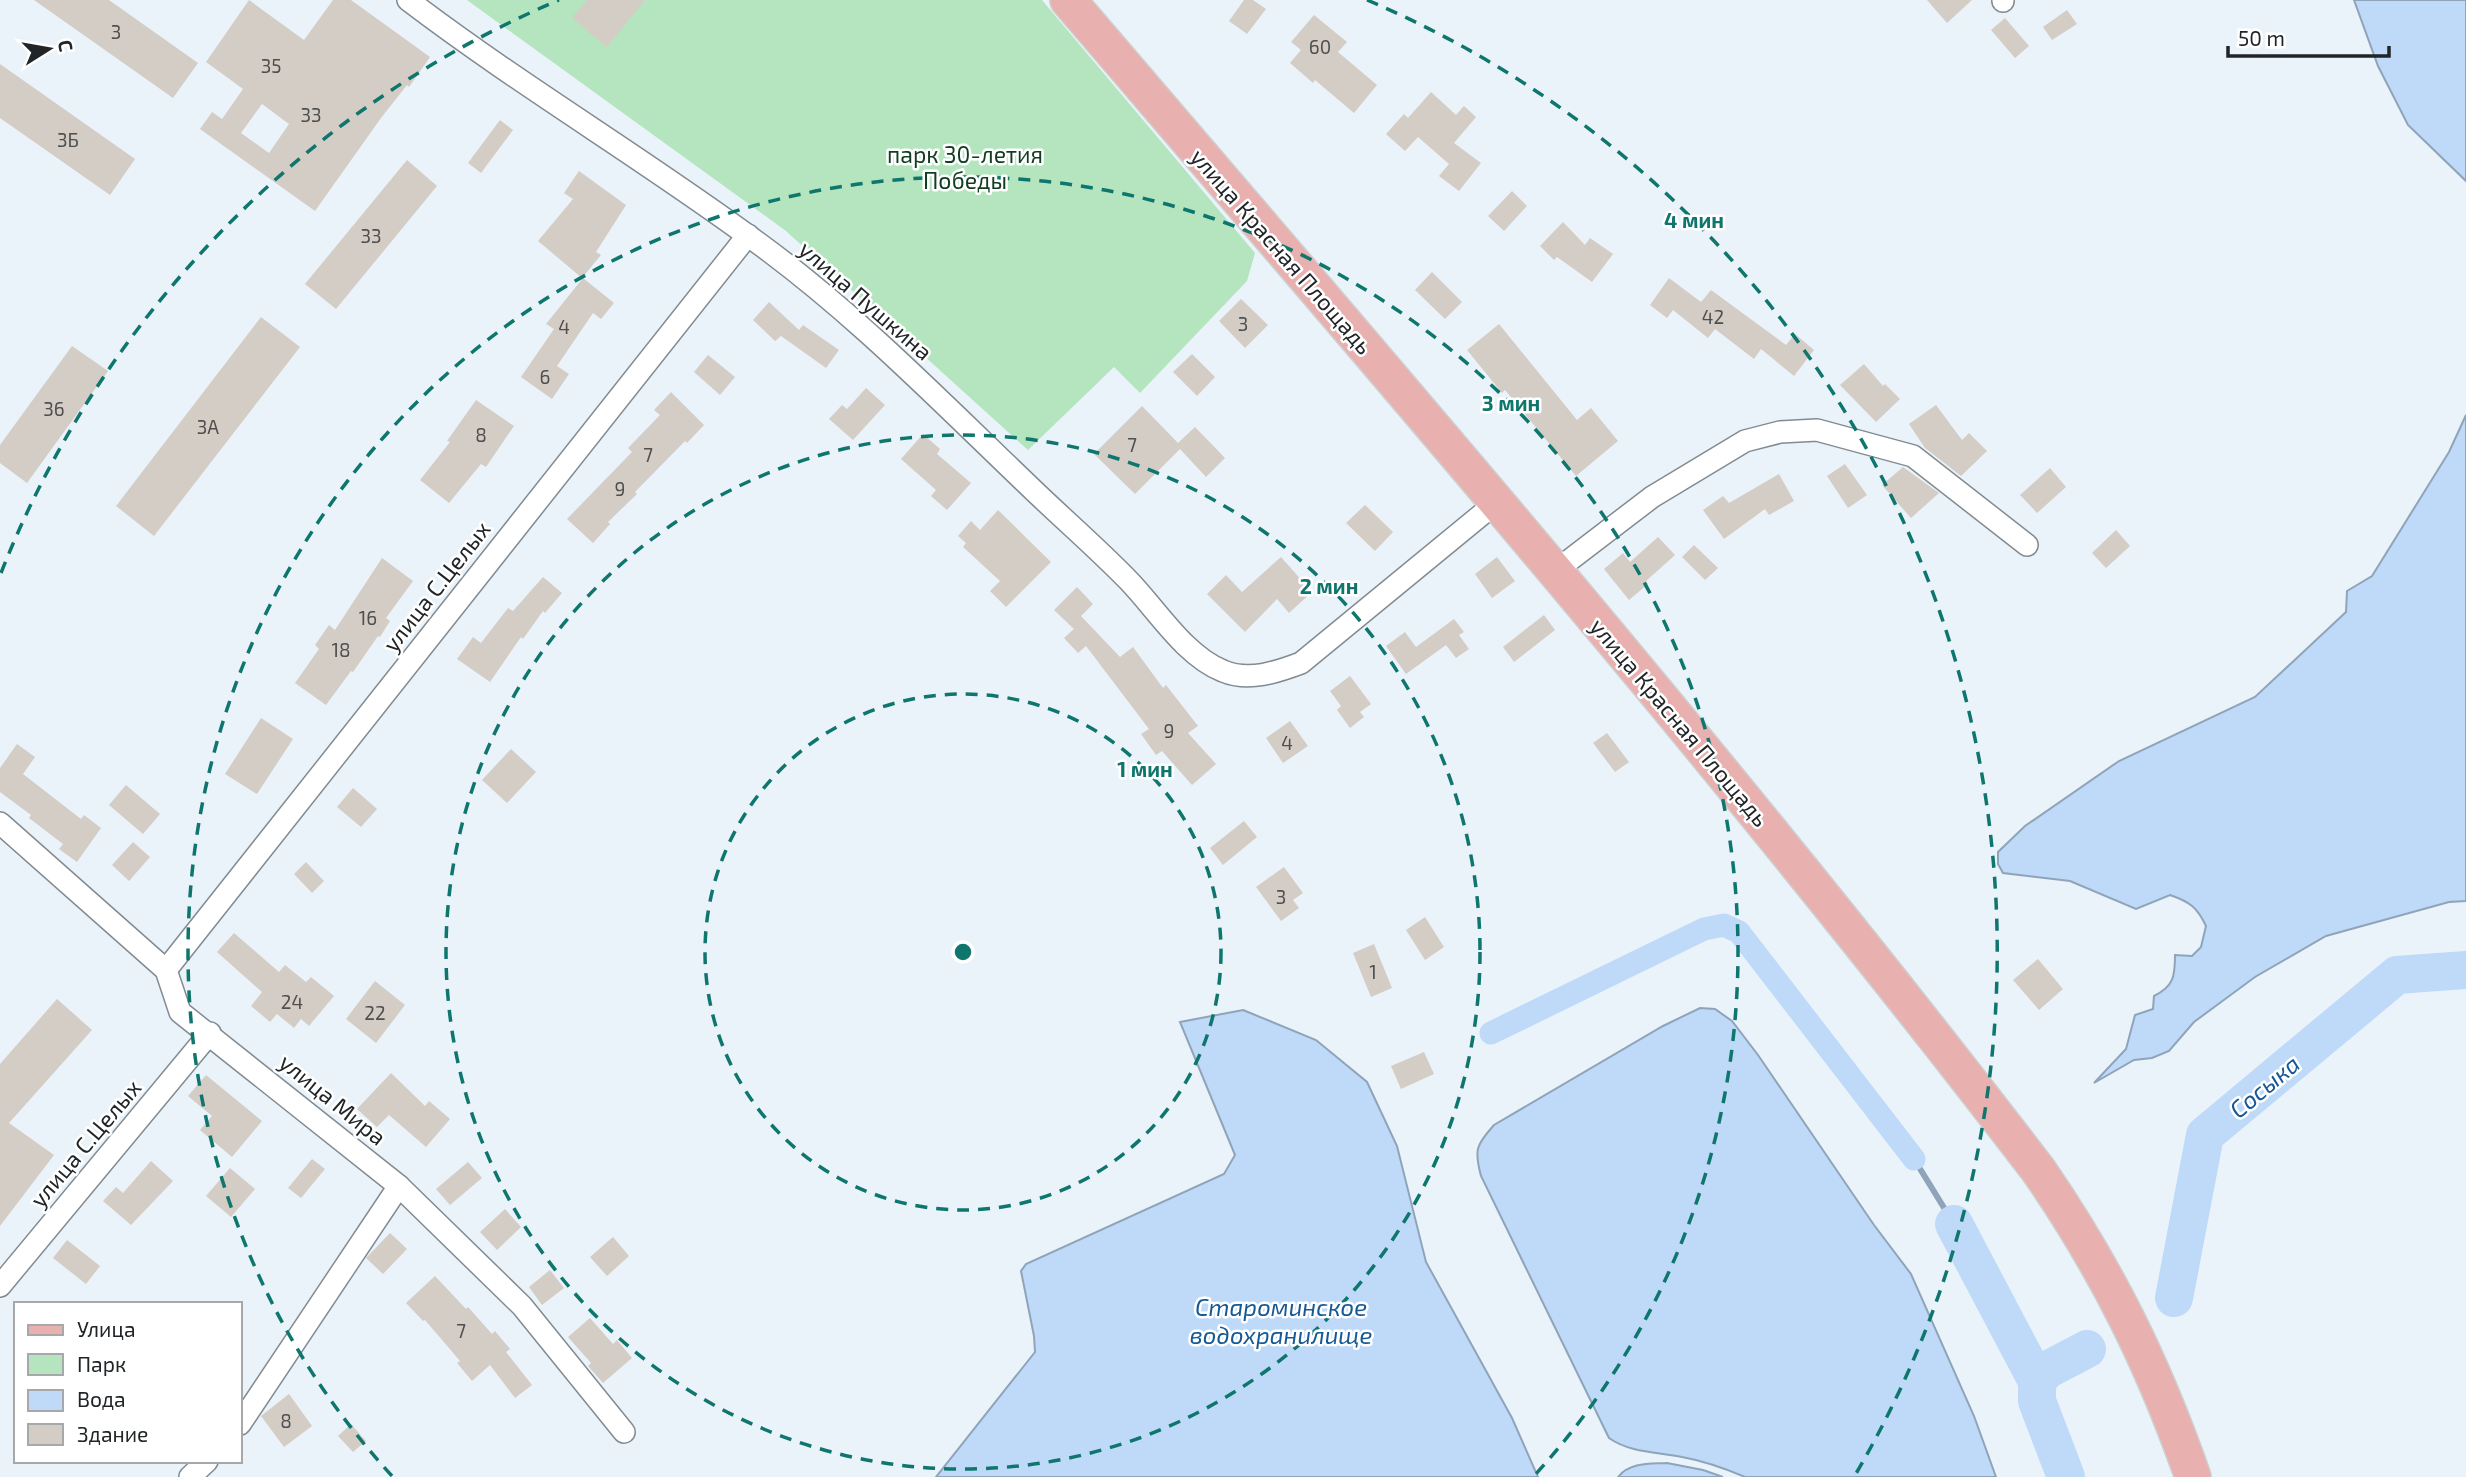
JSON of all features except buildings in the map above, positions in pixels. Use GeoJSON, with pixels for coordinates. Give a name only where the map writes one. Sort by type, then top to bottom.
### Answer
{"type":"FeatureCollection","features":[{"type":"Feature","properties":{"kind":"main road","name":"улица Красная Площадь"},"geometry":{"type":"LineString","coordinates":[[1068,0],[1497,502],[1739,791],[2039,1171],[2104,1272],[2148,1360],[2193,1477]]}},
{"type":"Feature","properties":{"kind":"street","name":"улица Пушкина"},"geometry":{"type":"LineString","coordinates":[[408,0],[468,46],[748,235],[853,318],[1129,582],[1204,661],[1224,672],[1253,676],[1277,672],[1301,663],[1497,502]]}},
{"type":"Feature","properties":{"kind":"street","name":"улица С.Целых"},"geometry":{"type":"LineString","coordinates":[[166,970],[748,235]]}},
{"type":"Feature","properties":{"kind":"street"},"geometry":{"type":"LineString","coordinates":[[1554,572],[1652,497],[1745,441],[1780,432],[1816,430],[1913,456],[2026,545]]}},
{"type":"Feature","properties":{"kind":"street"},"geometry":{"type":"LineString","coordinates":[[0,823],[166,970]]}},
{"type":"Feature","properties":{"kind":"street","name":"улица Мира"},"geometry":{"type":"LineString","coordinates":[[166,970],[180,1012],[399,1186],[522,1306],[624,1432]]}},
{"type":"Feature","properties":{"kind":"street","name":"улица С.Целых"},"geometry":{"type":"LineString","coordinates":[[0,1286],[210,1034]]}},
{"type":"Feature","properties":{"kind":"street"},"geometry":{"type":"LineString","coordinates":[[242,1421],[399,1186]]}},
{"type":"Feature","properties":{"kind":"street"},"geometry":{"type":"LineString","coordinates":[[190,1477],[204,1463]]}},
{"type":"Feature","properties":{"kind":"green space","name":"парк 30-летия Победы"},"geometry":{"type":"Polygon","coordinates":[[[467,0],[1042,0],[1255,253],[1247,281],[1140,393],[1114,367],[1028,450],[786,231],[467,0]]]}},
{"type":"Feature","properties":{"kind":"water"},"geometry":{"type":"Polygon","coordinates":[[[2354,0],[2466,0],[2466,181],[2408,125],[2378,66],[2354,0]]]}},
{"type":"Feature","properties":{"kind":"water"},"geometry":{"type":"Polygon","coordinates":[[[2466,415],[2466,901],[2449,902],[2326,936],[2255,977],[2194,1022],[2169,1051],[2152,1058],[2134,1060],[2094,1083],[2126,1049],[2135,1015],[2153,1009],[2154,996],[2172,980],[2175,955],[2192,956],[2201,947],[2206,926],[2192,906],[2170,895],[2136,909],[2070,881],[2003,873],[1998,864],[1998,852],[2025,826],[2119,761],[2255,697],[2346,612],[2347,591],[2372,576],[2449,452],[2466,415]]]}},
{"type":"Feature","properties":{"kind":"water"},"geometry":{"type":"Polygon","coordinates":[[[1700,1008],[1715,1009],[1732,1021],[1911,1274],[1974,1416],[1996,1477],[1745,1477],[1698,1461],[1626,1447],[1609,1438],[1481,1176],[1478,1148],[1494,1125],[1663,1026],[1700,1008]]]}},
{"type":"Feature","properties":{"kind":"water","name":"Староминское водохранилище"},"geometry":{"type":"Polygon","coordinates":[[[1243,1010],[1316,1040],[1367,1082],[1397,1146],[1426,1262],[1512,1418],[1538,1477],[936,1477],[1035,1352],[1021,1271],[1026,1264],[1224,1174],[1235,1155],[1180,1022],[1243,1010]]]}},
{"type":"Feature","properties":{"kind":"water"},"geometry":{"type":"Polygon","coordinates":[[[1667,1463],[1723,1477],[1618,1477],[1634,1466],[1667,1463]]]}},
{"type":"Feature","properties":{"kind":"waterway"},"geometry":{"type":"LineString","coordinates":[[1491,1033],[1704,929],[1724,925],[1739,932],[1914,1159]]}},
{"type":"Feature","properties":{"kind":"waterway","name":"Сосыка"},"geometry":{"type":"LineString","coordinates":[[2174,1298],[2205,1135],[2397,975],[2466,970]]}},
{"type":"Feature","properties":{"kind":"waterway"},"geometry":{"type":"LineString","coordinates":[[1914,1159],[1954,1224]]}},
{"type":"Feature","properties":{"kind":"waterway"},"geometry":{"type":"LineString","coordinates":[[1954,1224],[2037,1381]]}},
{"type":"Feature","properties":{"kind":"waterway","name":"Сосыка"},"geometry":{"type":"LineString","coordinates":[[2066,1477],[2037,1401],[2037,1381],[2047,1370],[2087,1349]]}}]}
